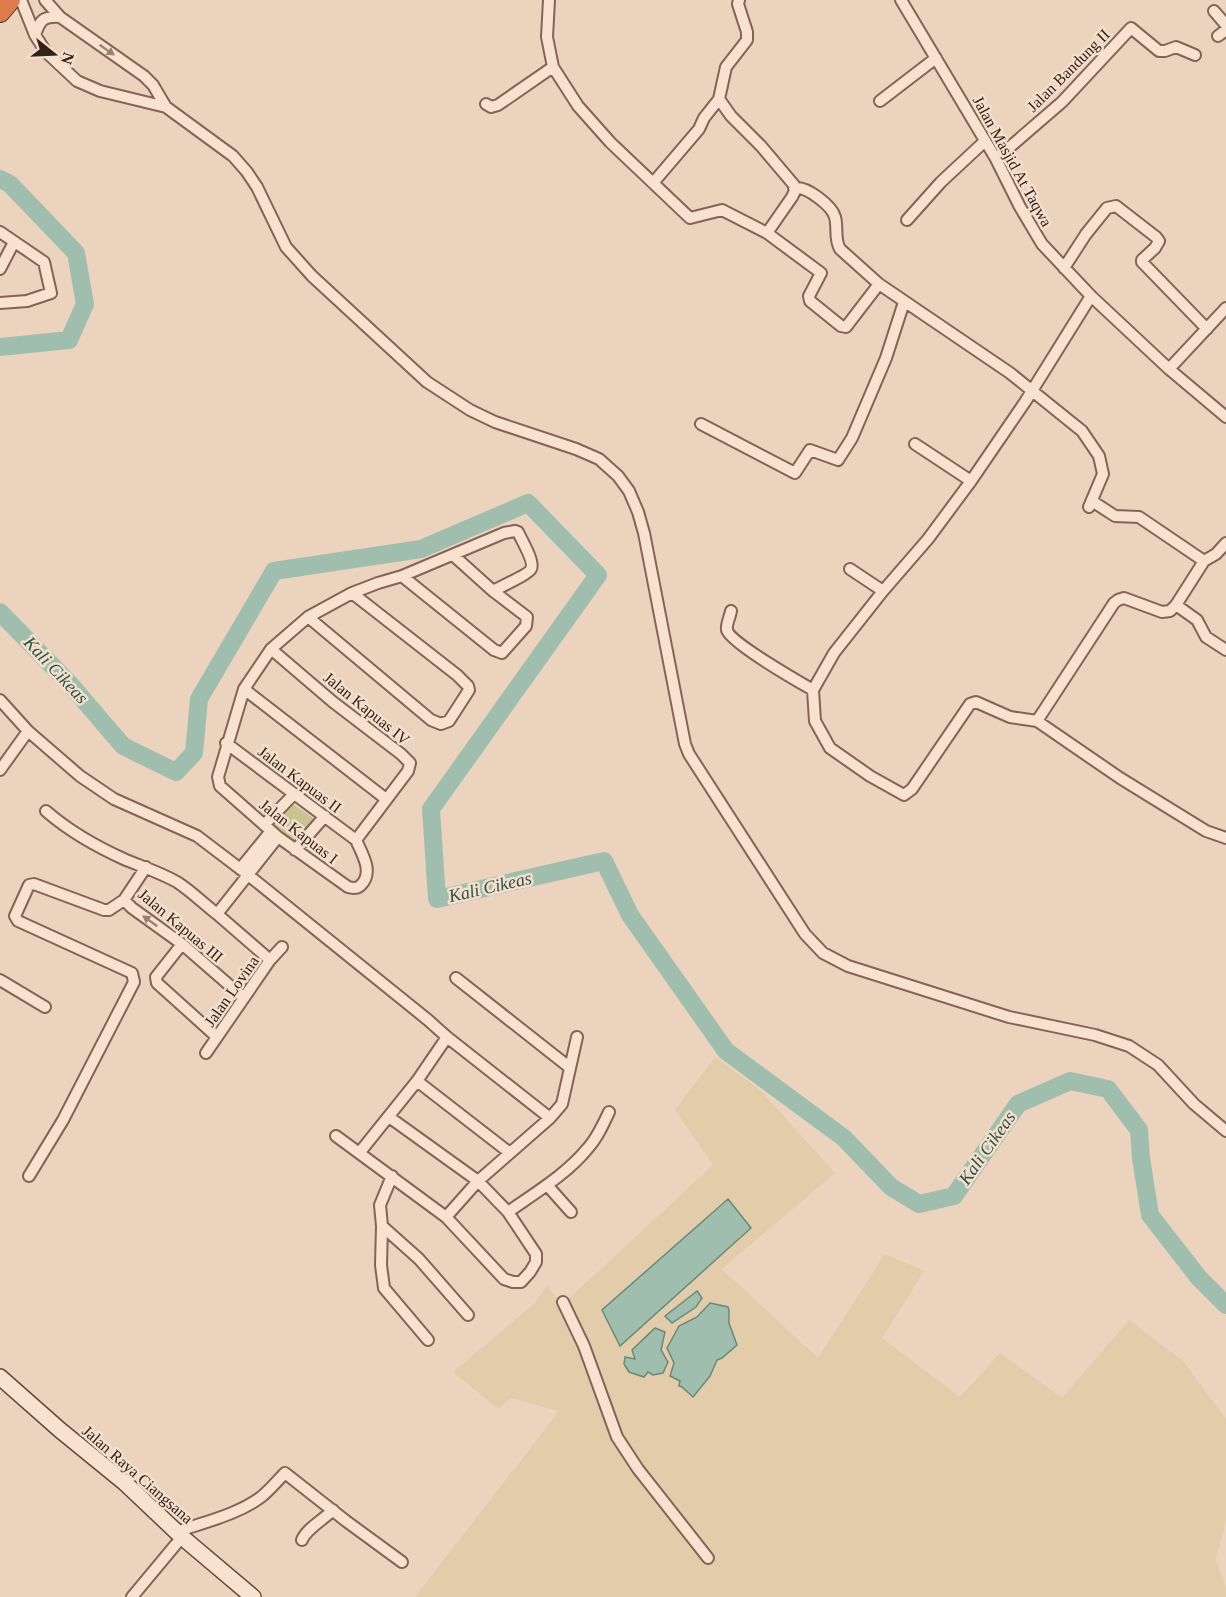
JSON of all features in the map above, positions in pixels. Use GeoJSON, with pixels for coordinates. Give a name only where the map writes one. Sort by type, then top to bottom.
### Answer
{"type":"FeatureCollection","features":[{"type":"Feature","properties":{"kind":"highway"},"geometry":{"type":"LineString","coordinates":[[0,12],[10,0]]}},
{"type":"Feature","properties":{"kind":"main road","name":"Jalan Raya Ciangsana"},"geometry":{"type":"LineString","coordinates":[[0,1377],[125,1483],[179,1534],[253,1597]]}},
{"type":"Feature","properties":{"kind":"street"},"geometry":{"type":"LineString","coordinates":[[21,0],[35,35],[46,52],[77,81],[100,91],[166,106]]}},
{"type":"Feature","properties":{"kind":"street"},"geometry":{"type":"LineString","coordinates":[[45,0],[60,17],[144,76],[166,106],[233,156],[257,187],[286,247],[312,276],[427,382],[470,410],[495,422],[599,459],[618,476],[629,491],[644,533],[685,744],[689,754],[805,934],[824,953],[848,966],[1009,1017],[1095,1035],[1129,1046],[1158,1065],[1194,1104],[1226,1131]]}},
{"type":"Feature","properties":{"kind":"street"},"geometry":{"type":"LineString","coordinates":[[549,0],[547,37],[553,67],[578,106],[610,142],[690,218],[722,210],[767,233],[821,273],[809,296],[810,301],[841,326],[846,327],[879,284]]}},
{"type":"Feature","properties":{"kind":"street"},"geometry":{"type":"LineString","coordinates":[[653,183],[699,129],[704,118],[719,99],[726,67],[747,40],[739,0]]}},
{"type":"Feature","properties":{"kind":"street","name":"Jalan Masjid At Taqwa"},"geometry":{"type":"LineString","coordinates":[[901,0],[986,141],[1042,244],[1091,296],[1169,369],[1226,417]]}},
{"type":"Feature","properties":{"kind":"street"},"geometry":{"type":"LineString","coordinates":[[1214,11],[1226,25]]}},
{"type":"Feature","properties":{"kind":"street"},"geometry":{"type":"LineString","coordinates":[[35,35],[39,23],[44,18],[60,17]]}},
{"type":"Feature","properties":{"kind":"street","name":"Jalan Bandung II"},"geometry":{"type":"LineString","coordinates":[[996,159],[1062,102],[1130,29],[1134,29],[1159,51],[1176,46],[1195,55]]}},
{"type":"Feature","properties":{"kind":"street"},"geometry":{"type":"LineString","coordinates":[[880,101],[936,58]]}},
{"type":"Feature","properties":{"kind":"street"},"geometry":{"type":"LineString","coordinates":[[486,104],[498,105],[553,67]]}},
{"type":"Feature","properties":{"kind":"street"},"geometry":{"type":"LineString","coordinates":[[719,99],[731,116],[761,146],[794,185],[795,191],[792,197],[767,233]]}},
{"type":"Feature","properties":{"kind":"street"},"geometry":{"type":"LineString","coordinates":[[907,220],[941,182],[986,141]]}},
{"type":"Feature","properties":{"kind":"street"},"geometry":{"type":"LineString","coordinates":[[794,188],[800,187],[814,194],[835,215],[837,243],[840,249],[879,284],[979,351],[1082,431],[1099,456],[1103,474],[1091,504],[1114,516],[1139,517],[1204,561]]}},
{"type":"Feature","properties":{"kind":"street"},"geometry":{"type":"LineString","coordinates":[[1064,268],[1086,234],[1107,208],[1116,206],[1159,241],[1142,262],[1207,329]]}},
{"type":"Feature","properties":{"kind":"street"},"geometry":{"type":"LineString","coordinates":[[0,232],[44,262],[51,293],[27,301],[0,303]]}},
{"type":"Feature","properties":{"kind":"street"},"geometry":{"type":"LineString","coordinates":[[0,268],[14,242]]}},
{"type":"Feature","properties":{"kind":"street"},"geometry":{"type":"LineString","coordinates":[[1091,296],[971,482],[928,539],[834,653],[813,690],[815,721],[830,748],[870,776],[904,795],[912,789],[970,704],[976,702],[1010,717],[1037,721],[1120,778],[1206,831],[1226,838]]}},
{"type":"Feature","properties":{"kind":"street"},"geometry":{"type":"LineString","coordinates":[[701,424],[795,474],[810,450],[838,460],[852,438],[886,358],[904,302]]}},
{"type":"Feature","properties":{"kind":"street"},"geometry":{"type":"LineString","coordinates":[[1169,369],[1226,308]]}},
{"type":"Feature","properties":{"kind":"street"},"geometry":{"type":"LineString","coordinates":[[915,444],[971,482]]}},
{"type":"Feature","properties":{"kind":"street"},"geometry":{"type":"LineString","coordinates":[[226,743],[244,689],[272,649],[308,617],[352,593],[402,576],[504,533],[518,532],[532,568],[493,591]]}},
{"type":"Feature","properties":{"kind":"street"},"geometry":{"type":"LineString","coordinates":[[1037,721],[1114,603],[1124,598],[1162,612],[1170,611],[1204,561],[1216,554],[1226,543]]}},
{"type":"Feature","properties":{"kind":"street"},"geometry":{"type":"LineString","coordinates":[[1216,554],[1226,563]]}},
{"type":"Feature","properties":{"kind":"street"},"geometry":{"type":"LineString","coordinates":[[402,576],[494,650],[502,653],[525,626],[526,616],[493,591],[453,555]]}},
{"type":"Feature","properties":{"kind":"street"},"geometry":{"type":"LineString","coordinates":[[850,569],[883,591]]}},
{"type":"Feature","properties":{"kind":"street"},"geometry":{"type":"LineString","coordinates":[[308,617],[431,720],[441,724],[448,721],[466,696],[468,686],[352,593]]}},
{"type":"Feature","properties":{"kind":"street"},"geometry":{"type":"LineString","coordinates":[[1176,605],[1197,620],[1206,637],[1226,650]]}},
{"type":"Feature","properties":{"kind":"street"},"geometry":{"type":"LineString","coordinates":[[731,611],[727,628],[730,636],[774,667],[813,690]]}},
{"type":"Feature","properties":{"kind":"street","name":"Jalan Kapuas IV"},"geometry":{"type":"LineString","coordinates":[[272,649],[333,702],[409,761],[408,771],[386,799]]}},
{"type":"Feature","properties":{"kind":"street"},"geometry":{"type":"LineString","coordinates":[[244,689],[386,799],[356,840]]}},
{"type":"Feature","properties":{"kind":"street"},"geometry":{"type":"LineString","coordinates":[[0,700],[28,730],[80,776],[114,799],[197,836],[550,1118]]}},
{"type":"Feature","properties":{"kind":"street"},"geometry":{"type":"LineString","coordinates":[[0,770],[28,730]]}},
{"type":"Feature","properties":{"kind":"street","name":"Jalan Kapuas I"},"geometry":{"type":"LineString","coordinates":[[226,743],[218,777],[224,790],[295,850],[354,889],[360,886],[367,875],[367,867],[356,840]]}},
{"type":"Feature","properties":{"kind":"street","name":"Jalan Kapuas II"},"geometry":{"type":"LineString","coordinates":[[226,743],[356,840]]}},
{"type":"Feature","properties":{"kind":"street"},"geometry":{"type":"LineString","coordinates":[[217,914],[294,794]]}},
{"type":"Feature","properties":{"kind":"street"},"geometry":{"type":"LineString","coordinates":[[46,811],[61,825],[77,835],[126,860],[175,881],[270,960]]}},
{"type":"Feature","properties":{"kind":"street"},"geometry":{"type":"LineString","coordinates":[[295,850],[325,816]]}},
{"type":"Feature","properties":{"kind":"street","name":"Jalan Kapuas III"},"geometry":{"type":"LineString","coordinates":[[146,867],[124,900],[182,944],[244,998]]}},
{"type":"Feature","properties":{"kind":"street"},"geometry":{"type":"LineString","coordinates":[[29,1176],[63,1120],[134,978],[132,974],[18,921],[15,916],[29,885],[34,884],[104,910],[124,900]]}},
{"type":"Feature","properties":{"kind":"street"},"geometry":{"type":"LineString","coordinates":[[182,944],[156,977],[157,982],[217,1037]]}},
{"type":"Feature","properties":{"kind":"street","name":"Jalan Lovina"},"geometry":{"type":"LineString","coordinates":[[206,1053],[270,960],[282,947]]}},
{"type":"Feature","properties":{"kind":"street"},"geometry":{"type":"LineString","coordinates":[[456,978],[569,1067]]}},
{"type":"Feature","properties":{"kind":"street"},"geometry":{"type":"LineString","coordinates":[[0,980],[45,1007]]}},
{"type":"Feature","properties":{"kind":"street"},"geometry":{"type":"LineString","coordinates":[[360,1152],[417,1081],[447,1037]]}},
{"type":"Feature","properties":{"kind":"street"},"geometry":{"type":"LineString","coordinates":[[446,1217],[478,1181],[550,1118],[562,1104],[577,1038]]}},
{"type":"Feature","properties":{"kind":"street"},"geometry":{"type":"LineString","coordinates":[[417,1081],[510,1153]]}},
{"type":"Feature","properties":{"kind":"street"},"geometry":{"type":"LineString","coordinates":[[508,1212],[574,1163],[589,1148],[609,1112]]}},
{"type":"Feature","properties":{"kind":"street"},"geometry":{"type":"LineString","coordinates":[[336,1136],[446,1217],[504,1279],[521,1282],[536,1262],[536,1254],[508,1212],[478,1181],[389,1117]]}},
{"type":"Feature","properties":{"kind":"street"},"geometry":{"type":"LineString","coordinates":[[392,1176],[380,1205],[381,1264],[384,1288],[428,1340]]}},
{"type":"Feature","properties":{"kind":"street"},"geometry":{"type":"LineString","coordinates":[[547,1185],[571,1212]]}},
{"type":"Feature","properties":{"kind":"street"},"geometry":{"type":"LineString","coordinates":[[382,1226],[419,1258],[468,1315]]}},
{"type":"Feature","properties":{"kind":"street"},"geometry":{"type":"LineString","coordinates":[[563,1302],[584,1346],[618,1437],[638,1468],[708,1558]]}},
{"type":"Feature","properties":{"kind":"street"},"geometry":{"type":"LineString","coordinates":[[132,1597],[179,1534],[248,1506],[267,1492],[285,1473],[402,1562]]}},
{"type":"Feature","properties":{"kind":"street"},"geometry":{"type":"LineString","coordinates":[[302,1540],[308,1530],[333,1510]]}},
{"type":"Feature","properties":{"kind":"shaded area"},"geometry":{"type":"Polygon","coordinates":[[[288,801],[318,821],[298,844],[269,823],[288,801]]]}},
{"type":"Feature","properties":{"kind":"shaded area"},"geometry":{"type":"Polygon","coordinates":[[[715,1057],[760,1090],[835,1173],[722,1269],[818,1358],[885,1254],[924,1271],[882,1338],[960,1397],[1000,1353],[1062,1398],[1129,1320],[1183,1361],[1226,1419],[1226,1519],[1216,1560],[1226,1588],[1226,1597],[415,1597],[559,1411],[511,1398],[498,1409],[453,1372],[534,1304],[547,1286],[562,1305],[713,1165],[675,1110],[715,1057]]]}},
{"type":"Feature","properties":{"kind":"shaded area"},"geometry":{"type":"Polygon","coordinates":[[[728,1199],[751,1228],[620,1346],[602,1310],[728,1199]]]}},
{"type":"Feature","properties":{"kind":"shaded area"},"geometry":{"type":"Polygon","coordinates":[[[697,1291],[702,1298],[696,1307],[672,1323],[665,1316],[697,1291]]]}},
{"type":"Feature","properties":{"kind":"shaded area"},"geometry":{"type":"Polygon","coordinates":[[[710,1303],[728,1307],[729,1323],[737,1345],[717,1360],[710,1376],[693,1397],[679,1386],[680,1381],[670,1376],[674,1363],[667,1348],[679,1326],[697,1317],[710,1303]]]}},
{"type":"Feature","properties":{"kind":"shaded area"},"geometry":{"type":"Polygon","coordinates":[[[655,1328],[665,1332],[661,1350],[668,1362],[663,1373],[653,1375],[648,1372],[644,1377],[629,1372],[624,1364],[625,1357],[635,1359],[632,1350],[655,1328]]]}},
{"type":"Feature","properties":{"kind":"waterway","name":"Kali Cikeas"},"geometry":{"type":"LineString","coordinates":[[0,179],[10,184],[76,253],[85,304],[69,340],[0,347]]}},
{"type":"Feature","properties":{"kind":"waterway","name":"Kali Cikeas"},"geometry":{"type":"LineString","coordinates":[[0,612],[70,684],[123,746],[176,772],[194,753],[199,699],[274,571],[421,549],[528,503],[598,575],[431,809],[437,899],[604,861],[630,915],[726,1051],[844,1138],[891,1187],[919,1204],[954,1196],[1018,1104],[1070,1081],[1108,1089],[1139,1130],[1150,1215],[1199,1278],[1226,1305]]}}]}
